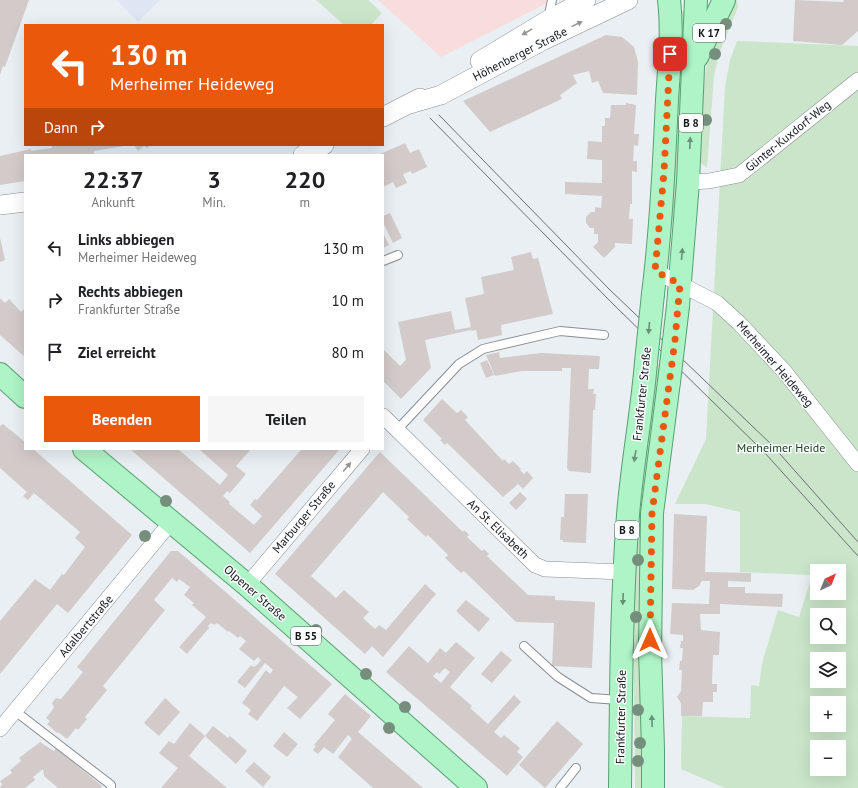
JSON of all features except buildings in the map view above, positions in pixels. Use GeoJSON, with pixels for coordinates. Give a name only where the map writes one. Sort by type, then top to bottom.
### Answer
{"type":"FeatureCollection","features":[{"type":"Feature","properties":{"kind":"main road","name":"Frankfurter Straße"},"geometry":{"type":"LineString","coordinates":[[620,788],[624,572],[629,500],[643,400],[664,172],[671,30],[669,0]]}},
{"type":"Feature","properties":{"kind":"main road","name":"Frankfurter Straße"},"geometry":{"type":"LineString","coordinates":[[652,788],[653,749],[650,651],[652,513],[670,382],[680,284],[688,182],[696,0]]}},
{"type":"Feature","properties":{"kind":"main road","name":"K 17"},"geometry":{"type":"LineString","coordinates":[[694,65],[724,0]]}},
{"type":"Feature","properties":{"kind":"main road"},"geometry":{"type":"LineString","coordinates":[[0,374],[24,396]]}},
{"type":"Feature","properties":{"kind":"main road","name":"Olpener Straße"},"geometry":{"type":"LineString","coordinates":[[85,450],[247,585],[476,788]]}},
{"type":"Feature","properties":{"kind":"main road"},"geometry":{"type":"LineString","coordinates":[[653,749],[657,788]]}},
{"type":"Feature","properties":{"kind":"street","name":"Höhenberger Straße"},"geometry":{"type":"LineString","coordinates":[[384,117],[410,104],[548,20],[586,0]]}},
{"type":"Feature","properties":{"kind":"street","name":"Höhenberger Straße"},"geometry":{"type":"LineString","coordinates":[[410,104],[441,95],[542,41],[628,0]]}},
{"type":"Feature","properties":{"kind":"street","name":"Günter-Kuxdorf-Weg"},"geometry":{"type":"LineString","coordinates":[[688,182],[708,181],[739,175],[858,80]]}},
{"type":"Feature","properties":{"kind":"street"},"geometry":{"type":"LineString","coordinates":[[305,154],[322,146]]}},
{"type":"Feature","properties":{"kind":"street"},"geometry":{"type":"LineString","coordinates":[[0,205],[24,202]]}},
{"type":"Feature","properties":{"kind":"street","name":"Merheimer Heideweg"},"geometry":{"type":"LineString","coordinates":[[655,271],[717,303],[755,338],[784,371],[858,464]]}},
{"type":"Feature","properties":{"kind":"street","name":"An St. Elisabeth"},"geometry":{"type":"LineString","coordinates":[[388,422],[536,565],[545,568],[624,572]]}},
{"type":"Feature","properties":{"kind":"street","name":"Marburger Straße"},"geometry":{"type":"LineString","coordinates":[[247,585],[361,450]]}},
{"type":"Feature","properties":{"kind":"street","name":"Adalbertstraße"},"geometry":{"type":"LineString","coordinates":[[0,729],[171,522]]}},
{"type":"Feature","properties":{"kind":"lane"},"geometry":{"type":"LineString","coordinates":[[548,20],[552,0]]}},
{"type":"Feature","properties":{"kind":"lane"},"geometry":{"type":"LineString","coordinates":[[384,261],[398,255]]}},
{"type":"Feature","properties":{"kind":"lane","name":"An St. Elisabeth"},"geometry":{"type":"LineString","coordinates":[[388,422],[459,364],[483,349],[560,331],[604,336]]}},
{"type":"Feature","properties":{"kind":"lane"},"geometry":{"type":"LineString","coordinates":[[524,646],[558,677],[591,698],[621,700]]}},
{"type":"Feature","properties":{"kind":"lane"},"geometry":{"type":"LineString","coordinates":[[15,711],[111,785],[111,788]]}},
{"type":"Feature","properties":{"kind":"lane"},"geometry":{"type":"LineString","coordinates":[[560,788],[576,768]]}},
{"type":"Feature","properties":{"kind":"shaded area"},"geometry":{"type":"Polygon","coordinates":[[[117,0],[160,0],[138,22],[117,0]]]}},
{"type":"Feature","properties":{"kind":"shaded area"},"geometry":{"type":"Polygon","coordinates":[[[378,0],[553,0],[441,57],[378,0]]]}},
{"type":"Feature","properties":{"kind":"green space"},"geometry":{"type":"Polygon","coordinates":[[[316,0],[368,0],[382,13],[372,24],[343,24],[316,0]]]}},
{"type":"Feature","properties":{"kind":"green space"},"geometry":{"type":"Polygon","coordinates":[[[731,0],[737,0],[738,7],[719,54],[714,76],[707,168],[699,161],[704,80],[711,51],[731,0]]]}},
{"type":"Feature","properties":{"kind":"green space"},"geometry":{"type":"Polygon","coordinates":[[[681,11],[686,11],[677,226],[673,228],[672,217],[681,11]]]}},
{"type":"Feature","properties":{"kind":"green space","name":"Merheimer Heide"},"geometry":{"type":"Polygon","coordinates":[[[737,41],[858,46],[858,788],[725,788],[681,769],[682,716],[750,718],[751,685],[759,686],[762,663],[778,610],[799,617],[810,581],[810,600],[846,600],[846,564],[810,564],[810,575],[740,572],[740,512],[705,504],[675,504],[706,439],[725,87],[730,60],[737,41]]]}},
{"type":"Feature","properties":{"kind":"green space"},"geometry":{"type":"Polygon","coordinates":[[[655,364],[662,364],[643,788],[635,788],[634,578],[638,509],[655,364]]]}},
{"type":"Feature","properties":{"kind":"tram line"},"geometry":{"type":"LineString","coordinates":[[439,115],[609,289],[772,445],[858,542]]}},
{"type":"Feature","properties":{"kind":"tram line"},"geometry":{"type":"LineString","coordinates":[[430,118],[611,302],[764,452],[858,556]]}},
{"type":"Feature","properties":{"kind":"route"},"geometry":{"type":"LineString","coordinates":[[650,640],[652,513],[657,466],[670,382],[680,284],[655,271],[660,235],[670,54]]}}]}
